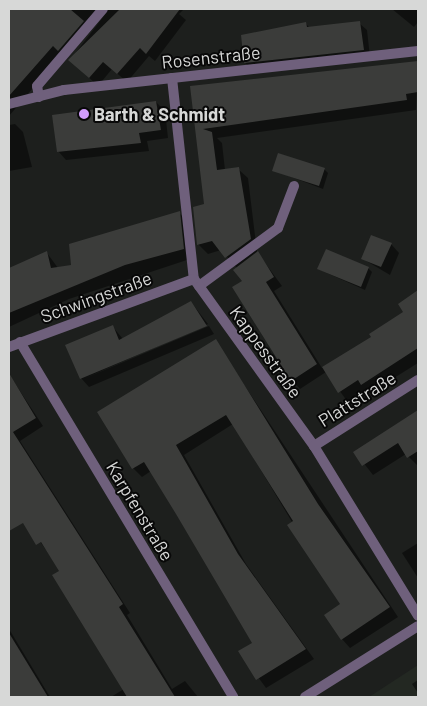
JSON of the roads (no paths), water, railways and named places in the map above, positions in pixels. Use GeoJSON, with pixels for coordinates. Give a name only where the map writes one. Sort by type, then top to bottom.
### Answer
{"type":"FeatureCollection","features":[{"type":"Feature","properties":{"kind":"street"},"geometry":{"type":"LineString","coordinates":[[39,96],[37,86],[103,9]]}},
{"type":"Feature","properties":{"kind":"street","name":"Rosenstraße"},"geometry":{"type":"LineString","coordinates":[[9,104],[39,96],[172,78],[418,51]]}},
{"type":"Feature","properties":{"kind":"street","name":"Kappesstraße"},"geometry":{"type":"LineString","coordinates":[[172,78],[197,282],[314,446],[418,616]]}},
{"type":"Feature","properties":{"kind":"street","name":"Schwingstraße"},"geometry":{"type":"LineString","coordinates":[[9,347],[197,282],[278,228],[294,186]]}},
{"type":"Feature","properties":{"kind":"street","name":"Karpfenstraße"},"geometry":{"type":"LineString","coordinates":[[20,342],[232,697]]}},
{"type":"Feature","properties":{"kind":"street","name":"Plattstraße"},"geometry":{"type":"LineString","coordinates":[[314,446],[418,380]]}},
{"type":"Feature","properties":{"kind":"street"},"geometry":{"type":"LineString","coordinates":[[305,697],[418,626]]}},
{"type":"Feature","properties":{"kind":"place","name":"Barth & Schmidt"},"geometry":{"type":"Point","coordinates":[84,114]}}]}
